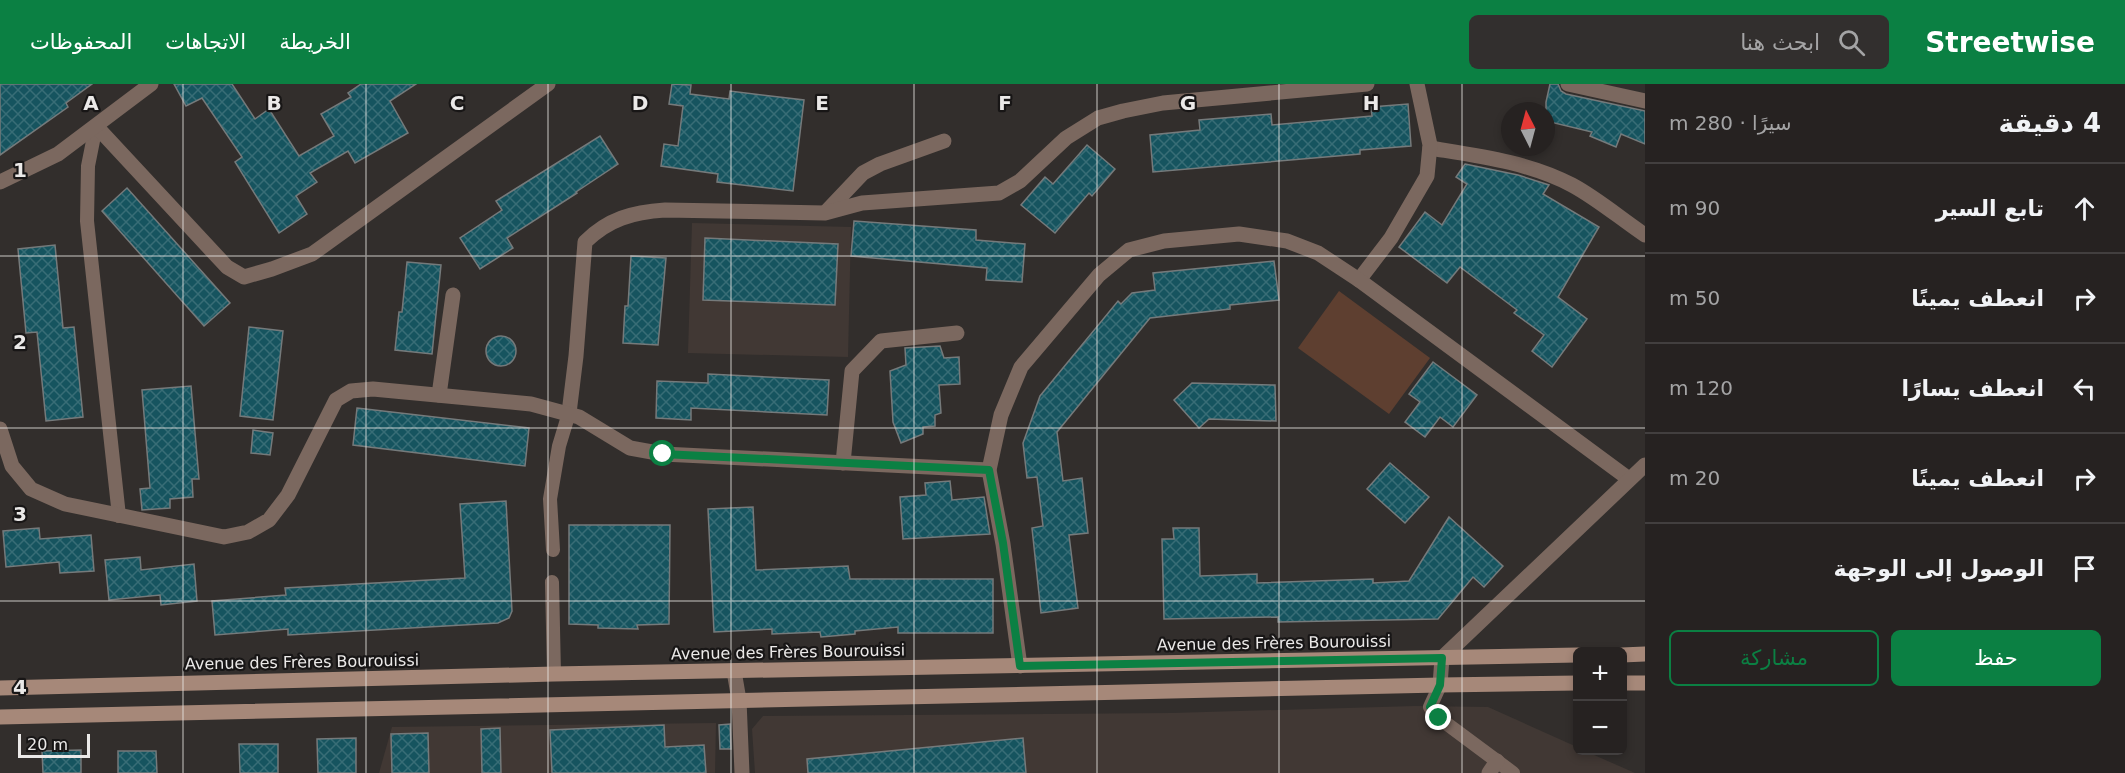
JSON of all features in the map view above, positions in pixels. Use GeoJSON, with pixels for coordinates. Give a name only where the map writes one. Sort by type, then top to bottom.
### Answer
{"type":"FeatureCollection","features":[{"type":"Feature","properties":{"kind":"main road"},"geometry":{"type":"LineString","coordinates":[[1627,655],[1645,654]]}},
{"type":"Feature","properties":{"kind":"main road","name":"Avenue des Frères Bourouissi"},"geometry":{"type":"LineString","coordinates":[[0,688],[554,674],[1573,656]]}},
{"type":"Feature","properties":{"kind":"main road"},"geometry":{"type":"LineString","coordinates":[[0,717],[1573,683]]}},
{"type":"Feature","properties":{"kind":"main road"},"geometry":{"type":"LineString","coordinates":[[1627,683],[1645,683]]}},
{"type":"Feature","properties":{"kind":"street"},"geometry":{"type":"LineString","coordinates":[[0,182],[58,154],[151,84]]}},
{"type":"Feature","properties":{"kind":"street"},"geometry":{"type":"LineString","coordinates":[[96,126],[227,267],[244,277],[312,254],[548,84]]}},
{"type":"Feature","properties":{"kind":"street"},"geometry":{"type":"LineString","coordinates":[[569,414],[585,242],[597,230],[620,217],[641,211],[825,213],[862,203],[999,193],[1020,181],[1066,138],[1098,118],[1163,104],[1367,84]]}},
{"type":"Feature","properties":{"kind":"street"},"geometry":{"type":"LineString","coordinates":[[1359,280],[1391,238],[1427,176],[1430,148],[1417,84]]}},
{"type":"Feature","properties":{"kind":"street"},"geometry":{"type":"LineString","coordinates":[[1568,84],[1645,102]]}},
{"type":"Feature","properties":{"kind":"street"},"geometry":{"type":"LineString","coordinates":[[825,213],[863,173],[880,164],[944,141]]}},
{"type":"Feature","properties":{"kind":"street"},"geometry":{"type":"LineString","coordinates":[[1430,148],[1490,157],[1538,170],[1574,186],[1645,235]]}},
{"type":"Feature","properties":{"kind":"street"},"geometry":{"type":"LineString","coordinates":[[1020,666],[1003,543],[989,470],[1001,415],[1021,367],[1099,274],[1129,250],[1164,241],[1239,234],[1287,241],[1318,253],[1359,280],[1629,479]]}},
{"type":"Feature","properties":{"kind":"street"},"geometry":{"type":"LineString","coordinates":[[439,395],[453,295]]}},
{"type":"Feature","properties":{"kind":"street"},"geometry":{"type":"LineString","coordinates":[[843,463],[852,372],[881,341],[957,333]]}},
{"type":"Feature","properties":{"kind":"street"},"geometry":{"type":"LineString","coordinates":[[0,429],[12,466],[31,489],[65,504],[224,537],[248,532],[269,520],[288,495],[336,400],[351,391],[374,388],[531,404],[579,417],[630,448],[663,454],[989,470]]}},
{"type":"Feature","properties":{"kind":"street"},"geometry":{"type":"LineString","coordinates":[[1440,685],[1442,658],[1645,465]]}},
{"type":"Feature","properties":{"kind":"street"},"geometry":{"type":"LineString","coordinates":[[734,671],[739,700],[742,773]]}},
{"type":"Feature","properties":{"kind":"lane"},"geometry":{"type":"LineString","coordinates":[[96,126],[88,166],[87,221],[119,516]]}},
{"type":"Feature","properties":{"kind":"lane"},"geometry":{"type":"LineString","coordinates":[[553,550],[550,499],[559,446],[569,414]]}},
{"type":"Feature","properties":{"kind":"lane"},"geometry":{"type":"LineString","coordinates":[[552,582],[554,674]]}},
{"type":"Feature","properties":{"kind":"lane"},"geometry":{"type":"LineString","coordinates":[[1440,685],[1430,707],[1434,712],[1493,767],[1513,773]]}},
{"type":"Feature","properties":{"kind":"shaded area"},"geometry":{"type":"Polygon","coordinates":[[[692,223],[851,227],[848,357],[688,353],[692,223]]]}},
{"type":"Feature","properties":{"kind":"shaded area"},"geometry":{"type":"Polygon","coordinates":[[[1339,291],[1430,358],[1389,414],[1298,348],[1339,291]]]}},
{"type":"Feature","properties":{"kind":"shaded area"},"geometry":{"type":"Polygon","coordinates":[[[1415,706],[1488,707],[1573,745],[1573,755],[1594,755],[1635,773],[755,773],[752,729],[763,716],[1172,713],[1415,706]]]}},
{"type":"Feature","properties":{"kind":"shaded area"},"geometry":{"type":"Polygon","coordinates":[[[716,723],[715,773],[379,773],[392,727],[716,723]]]}},
{"type":"Feature","properties":{"kind":"building"},"geometry":{"type":"Polygon","coordinates":[[[0,84],[92,84],[66,103],[68,107],[0,155],[0,84]]]}},
{"type":"Feature","properties":{"kind":"building"},"geometry":{"type":"Polygon","coordinates":[[[174,84],[232,84],[255,119],[269,109],[299,156],[334,136],[321,114],[351,97],[348,93],[361,84],[416,84],[390,101],[408,133],[355,163],[348,151],[310,173],[317,182],[296,196],[307,214],[279,233],[235,162],[242,157],[202,98],[186,106],[174,84]]]}},
{"type":"Feature","properties":{"kind":"building"},"geometry":{"type":"Polygon","coordinates":[[[672,84],[691,85],[690,94],[729,99],[730,91],[804,100],[793,191],[717,182],[718,174],[661,166],[664,144],[678,146],[683,106],[669,104],[672,84]]]}},
{"type":"Feature","properties":{"kind":"building"},"geometry":{"type":"Polygon","coordinates":[[[1550,84],[1558,84],[1561,91],[1566,94],[1645,111],[1645,144],[1621,134],[1616,147],[1590,136],[1592,132],[1555,123],[1555,102],[1546,102],[1550,84]]]}},
{"type":"Feature","properties":{"kind":"building"},"geometry":{"type":"Polygon","coordinates":[[[1408,104],[1411,146],[1360,150],[1360,154],[1153,172],[1150,135],[1200,130],[1199,120],[1271,114],[1272,125],[1372,116],[1371,107],[1408,104]]]}},
{"type":"Feature","properties":{"kind":"building"},"geometry":{"type":"Polygon","coordinates":[[[600,136],[618,164],[507,238],[513,248],[480,269],[460,238],[502,210],[496,201],[600,136]]]}},
{"type":"Feature","properties":{"kind":"building"},"geometry":{"type":"Polygon","coordinates":[[[1087,145],[1115,169],[1092,196],[1089,193],[1055,233],[1021,205],[1045,177],[1053,184],[1087,145]]]}},
{"type":"Feature","properties":{"kind":"building"},"geometry":{"type":"Polygon","coordinates":[[[1465,164],[1518,175],[1549,185],[1543,194],[1599,227],[1558,297],[1587,319],[1552,367],[1532,351],[1544,335],[1514,313],[1517,310],[1460,267],[1447,283],[1399,247],[1425,212],[1442,225],[1467,184],[1456,177],[1465,164]]]}},
{"type":"Feature","properties":{"kind":"building"},"geometry":{"type":"Polygon","coordinates":[[[127,188],[230,303],[204,326],[102,211],[127,188]]]}},
{"type":"Feature","properties":{"kind":"building"},"geometry":{"type":"Polygon","coordinates":[[[854,221],[976,230],[976,240],[1025,244],[1022,282],[986,280],[987,268],[851,256],[854,221]]]}},
{"type":"Feature","properties":{"kind":"building"},"geometry":{"type":"Polygon","coordinates":[[[705,238],[838,244],[835,305],[703,300],[705,238]]]}},
{"type":"Feature","properties":{"kind":"building"},"geometry":{"type":"Polygon","coordinates":[[[55,245],[63,328],[74,327],[83,417],[46,421],[37,332],[26,333],[18,249],[55,245]]]}},
{"type":"Feature","properties":{"kind":"building"},"geometry":{"type":"Polygon","coordinates":[[[631,256],[666,258],[658,345],[623,343],[631,256]]]}},
{"type":"Feature","properties":{"kind":"building"},"geometry":{"type":"Polygon","coordinates":[[[1274,261],[1279,300],[1230,305],[1230,309],[1150,318],[1057,432],[1063,481],[1082,478],[1088,533],[1069,535],[1078,608],[1041,613],[1032,528],[1043,526],[1037,477],[1027,478],[1023,443],[1040,396],[1118,301],[1121,304],[1132,293],[1155,290],[1153,273],[1274,261]]]}},
{"type":"Feature","properties":{"kind":"building"},"geometry":{"type":"Polygon","coordinates":[[[407,262],[441,265],[432,354],[395,350],[399,312],[402,312],[407,262]]]}},
{"type":"Feature","properties":{"kind":"building"},"geometry":{"type":"Polygon","coordinates":[[[249,327],[283,331],[273,420],[240,416],[249,327]]]}},
{"type":"Feature","properties":{"kind":"building"},"geometry":{"type":"Polygon","coordinates":[[[501,336],[512,340],[516,351],[512,362],[501,366],[490,362],[486,351],[490,340],[501,336]]]}},
{"type":"Feature","properties":{"kind":"building"},"geometry":{"type":"Polygon","coordinates":[[[940,346],[944,358],[959,357],[960,384],[939,385],[941,413],[935,415],[935,426],[923,427],[923,434],[901,443],[893,422],[890,371],[906,365],[905,348],[940,346]]]}},
{"type":"Feature","properties":{"kind":"building"},"geometry":{"type":"Polygon","coordinates":[[[1433,362],[1477,395],[1453,427],[1440,417],[1425,437],[1405,422],[1420,402],[1409,394],[1433,362]]]}},
{"type":"Feature","properties":{"kind":"building"},"geometry":{"type":"Polygon","coordinates":[[[708,374],[829,380],[827,415],[691,408],[691,420],[656,418],[657,381],[708,383],[708,374]]]}},
{"type":"Feature","properties":{"kind":"building"},"geometry":{"type":"Polygon","coordinates":[[[1192,383],[1275,385],[1276,421],[1209,419],[1199,428],[1174,400],[1192,383]]]}},
{"type":"Feature","properties":{"kind":"building"},"geometry":{"type":"Polygon","coordinates":[[[191,386],[199,479],[192,479],[193,497],[170,499],[170,508],[142,510],[140,489],[150,488],[142,390],[191,386]]]}},
{"type":"Feature","properties":{"kind":"building"},"geometry":{"type":"Polygon","coordinates":[[[357,408],[529,428],[525,466],[353,445],[357,408]]]}},
{"type":"Feature","properties":{"kind":"building"},"geometry":{"type":"Polygon","coordinates":[[[253,430],[273,433],[270,455],[251,453],[253,430]]]}},
{"type":"Feature","properties":{"kind":"building"},"geometry":{"type":"Polygon","coordinates":[[[1390,463],[1429,497],[1405,523],[1367,489],[1390,463]]]}},
{"type":"Feature","properties":{"kind":"building"},"geometry":{"type":"Polygon","coordinates":[[[950,481],[952,500],[984,497],[990,534],[903,539],[900,497],[926,495],[925,483],[950,481]]]}},
{"type":"Feature","properties":{"kind":"building"},"geometry":{"type":"Polygon","coordinates":[[[506,501],[512,611],[509,618],[498,623],[288,635],[288,629],[215,635],[212,601],[286,595],[285,588],[465,578],[460,504],[506,501]]]}},
{"type":"Feature","properties":{"kind":"building"},"geometry":{"type":"Polygon","coordinates":[[[753,507],[756,570],[848,566],[850,579],[993,579],[993,633],[898,633],[898,627],[821,637],[820,632],[772,634],[772,629],[714,632],[708,509],[753,507]]]}},
{"type":"Feature","properties":{"kind":"building"},"geometry":{"type":"Polygon","coordinates":[[[1449,517],[1503,566],[1484,587],[1473,577],[1438,619],[1278,622],[1278,617],[1164,619],[1162,539],[1174,539],[1173,528],[1199,528],[1200,576],[1257,574],[1257,583],[1373,579],[1373,583],[1409,581],[1449,517]]]}},
{"type":"Feature","properties":{"kind":"building"},"geometry":{"type":"Polygon","coordinates":[[[569,525],[670,525],[669,624],[637,625],[638,629],[598,628],[598,625],[569,624],[569,525]]]}},
{"type":"Feature","properties":{"kind":"building"},"geometry":{"type":"Polygon","coordinates":[[[39,528],[40,539],[91,535],[94,571],[60,573],[59,562],[6,567],[3,531],[39,528]]]}},
{"type":"Feature","properties":{"kind":"building"},"geometry":{"type":"Polygon","coordinates":[[[140,557],[141,570],[194,564],[197,601],[161,605],[160,595],[109,600],[105,560],[140,557]]]}},
{"type":"Feature","properties":{"kind":"building"},"geometry":{"type":"Polygon","coordinates":[[[730,724],[731,749],[720,749],[719,725],[730,724]]]}},
{"type":"Feature","properties":{"kind":"building"},"geometry":{"type":"Polygon","coordinates":[[[664,725],[665,747],[704,745],[706,773],[552,773],[550,730],[664,725]]]}},
{"type":"Feature","properties":{"kind":"building"},"geometry":{"type":"Polygon","coordinates":[[[500,728],[501,773],[482,773],[481,729],[500,728]]]}},
{"type":"Feature","properties":{"kind":"building"},"geometry":{"type":"Polygon","coordinates":[[[428,733],[429,773],[392,773],[391,734],[428,733]]]}},
{"type":"Feature","properties":{"kind":"building"},"geometry":{"type":"Polygon","coordinates":[[[356,738],[356,773],[318,773],[317,739],[356,738]]]}},
{"type":"Feature","properties":{"kind":"building"},"geometry":{"type":"Polygon","coordinates":[[[1023,738],[1026,773],[808,773],[807,759],[1023,738]]]}},
{"type":"Feature","properties":{"kind":"building"},"geometry":{"type":"Polygon","coordinates":[[[239,744],[278,744],[278,773],[240,773],[239,744]]]}},
{"type":"Feature","properties":{"kind":"building"},"geometry":{"type":"Polygon","coordinates":[[[81,750],[81,773],[43,773],[42,751],[81,750]]]}},
{"type":"Feature","properties":{"kind":"building"},"geometry":{"type":"Polygon","coordinates":[[[118,751],[156,751],[157,773],[118,773],[118,751]]]}},
{"type":"Feature","properties":{"kind":"route"},"geometry":{"type":"LineString","coordinates":[[663,454],[989,470],[1003,543],[1020,666],[1442,658],[1440,685],[1430,707],[1439,718]]}}]}
